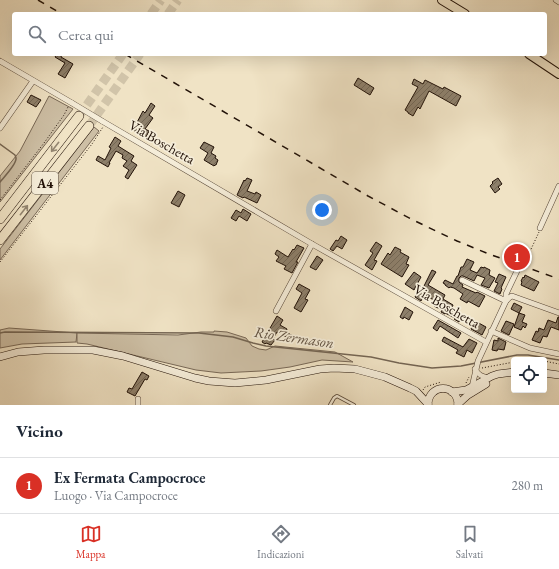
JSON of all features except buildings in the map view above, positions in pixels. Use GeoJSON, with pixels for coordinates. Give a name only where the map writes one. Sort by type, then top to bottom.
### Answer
{"type":"FeatureCollection","features":[{"type":"Feature","properties":{"kind":"highway","name":"A4"},"geometry":{"type":"LineString","coordinates":[[0,218],[79,116]]}},
{"type":"Feature","properties":{"kind":"highway","name":"A4"},"geometry":{"type":"LineString","coordinates":[[0,240],[89,126]]}},
{"type":"Feature","properties":{"kind":"main road"},"geometry":{"type":"LineString","coordinates":[[442,0],[462,12]]}},
{"type":"Feature","properties":{"kind":"main road"},"geometry":{"type":"LineString","coordinates":[[532,56],[559,74]]}},
{"type":"Feature","properties":{"kind":"main road"},"geometry":{"type":"LineString","coordinates":[[0,357],[18,352],[44,350],[93,350],[124,356],[195,378],[209,381],[235,383],[266,380],[320,369],[348,368],[362,370],[385,377],[420,393],[428,404]]}},
{"type":"Feature","properties":{"kind":"main road"},"geometry":{"type":"LineString","coordinates":[[452,392],[461,391],[469,386],[498,374],[511,373]]}},
{"type":"Feature","properties":{"kind":"main road"},"geometry":{"type":"LineString","coordinates":[[547,373],[559,375]]}},
{"type":"Feature","properties":{"kind":"main road"},"geometry":{"type":"LineString","coordinates":[[458,404],[464,398],[494,380],[511,374]]}},
{"type":"Feature","properties":{"kind":"main road"},"geometry":{"type":"LineString","coordinates":[[420,393],[445,388],[457,397],[458,404]]}},
{"type":"Feature","properties":{"kind":"main road"},"geometry":{"type":"LineString","coordinates":[[428,404],[429,397],[434,391]]}},
{"type":"Feature","properties":{"kind":"street","name":"Via Boschetta"},"geometry":{"type":"LineString","coordinates":[[0,61],[312,244],[486,342]]}},
{"type":"Feature","properties":{"kind":"street"},"geometry":{"type":"LineString","coordinates":[[0,128],[33,81]]}},
{"type":"Feature","properties":{"kind":"street"},"geometry":{"type":"LineString","coordinates":[[540,228],[559,186]]}},
{"type":"Feature","properties":{"kind":"street"},"geometry":{"type":"LineString","coordinates":[[276,311],[312,244]]}},
{"type":"Feature","properties":{"kind":"street"},"geometry":{"type":"LineString","coordinates":[[508,299],[506,294],[516,271]]}},
{"type":"Feature","properties":{"kind":"street"},"geometry":{"type":"LineString","coordinates":[[462,280],[508,299]]}},
{"type":"Feature","properties":{"kind":"street"},"geometry":{"type":"LineString","coordinates":[[469,386],[486,342],[508,299],[512,296],[559,313]]}},
{"type":"Feature","properties":{"kind":"street"},"geometry":{"type":"LineString","coordinates":[[491,331],[530,348],[559,354]]}},
{"type":"Feature","properties":{"kind":"street"},"geometry":{"type":"LineString","coordinates":[[475,368],[477,373],[489,378]]}},
{"type":"Feature","properties":{"kind":"street"},"geometry":{"type":"LineString","coordinates":[[464,398],[468,392],[479,385],[480,382],[475,368]]}},
{"type":"Feature","properties":{"kind":"street"},"geometry":{"type":"LineString","coordinates":[[138,399],[138,405]]}},
{"type":"Feature","properties":{"kind":"lane"},"geometry":{"type":"LineString","coordinates":[[330,405],[337,396],[354,405]]}},
{"type":"Feature","properties":{"kind":"path"},"geometry":{"type":"LineString","coordinates":[[0,200],[44,143],[71,103]]}},
{"type":"Feature","properties":{"kind":"path"},"geometry":{"type":"LineString","coordinates":[[0,262],[92,144],[104,122]]}},
{"type":"Feature","properties":{"kind":"path"},"geometry":{"type":"LineString","coordinates":[[526,260],[540,228]]}},
{"type":"Feature","properties":{"kind":"path"},"geometry":{"type":"LineString","coordinates":[[469,386],[471,372],[475,368],[511,362]]}},
{"type":"Feature","properties":{"kind":"path"},"geometry":{"type":"LineString","coordinates":[[547,362],[559,364]]}},
{"type":"Feature","properties":{"kind":"path"},"geometry":{"type":"LineString","coordinates":[[420,393],[425,387],[438,383],[445,383]]}},
{"type":"Feature","properties":{"kind":"shaded area"},"geometry":{"type":"Polygon","coordinates":[[[49,96],[73,109],[0,202],[0,176],[20,151],[49,96]]]}},
{"type":"Feature","properties":{"kind":"shaded area"},"geometry":{"type":"Polygon","coordinates":[[[94,127],[99,131],[0,260],[0,249],[94,127]]]}},
{"type":"Feature","properties":{"kind":"shaded area"},"geometry":{"type":"Polygon","coordinates":[[[9,328],[77,333],[76,342],[22,344],[0,348],[0,330],[9,328]]]}},
{"type":"Feature","properties":{"kind":"shaded area"},"geometry":{"type":"Polygon","coordinates":[[[214,331],[227,332],[246,338],[252,346],[259,349],[266,350],[275,346],[335,352],[353,362],[322,360],[290,367],[261,371],[221,373],[196,370],[87,344],[77,343],[77,333],[178,335],[214,331]]]}},
{"type":"Feature","properties":{"kind":"waterway"},"geometry":{"type":"LineString","coordinates":[[0,144],[15,155],[16,158],[16,161],[0,182]]}},
{"type":"Feature","properties":{"kind":"waterway","name":"Rio Zermason"},"geometry":{"type":"LineString","coordinates":[[0,333],[199,333],[233,337],[266,346],[371,357],[432,368],[461,366],[517,355],[528,355],[559,360]]}},
{"type":"Feature","properties":{"kind":"tunnel"},"geometry":{"type":"LineString","coordinates":[[152,12],[161,0]]}},
{"type":"Feature","properties":{"kind":"tunnel"},"geometry":{"type":"LineString","coordinates":[[169,12],[178,0]]}},
{"type":"Feature","properties":{"kind":"tunnel"},"geometry":{"type":"LineString","coordinates":[[79,116],[122,56]]}},
{"type":"Feature","properties":{"kind":"tunnel"},"geometry":{"type":"LineString","coordinates":[[89,126],[139,56]]}},
{"type":"Feature","properties":{"kind":"railway"},"geometry":{"type":"LineString","coordinates":[[38,0],[59,12]]}},
{"type":"Feature","properties":{"kind":"railway"},"geometry":{"type":"LineString","coordinates":[[128,56],[368,196],[413,220],[457,241],[489,254],[559,279]]}},
{"type":"Feature","properties":{"kind":"place","name":"Ex Fermata Campocroce"},"geometry":{"type":"Point","coordinates":[517,257]}}]}
